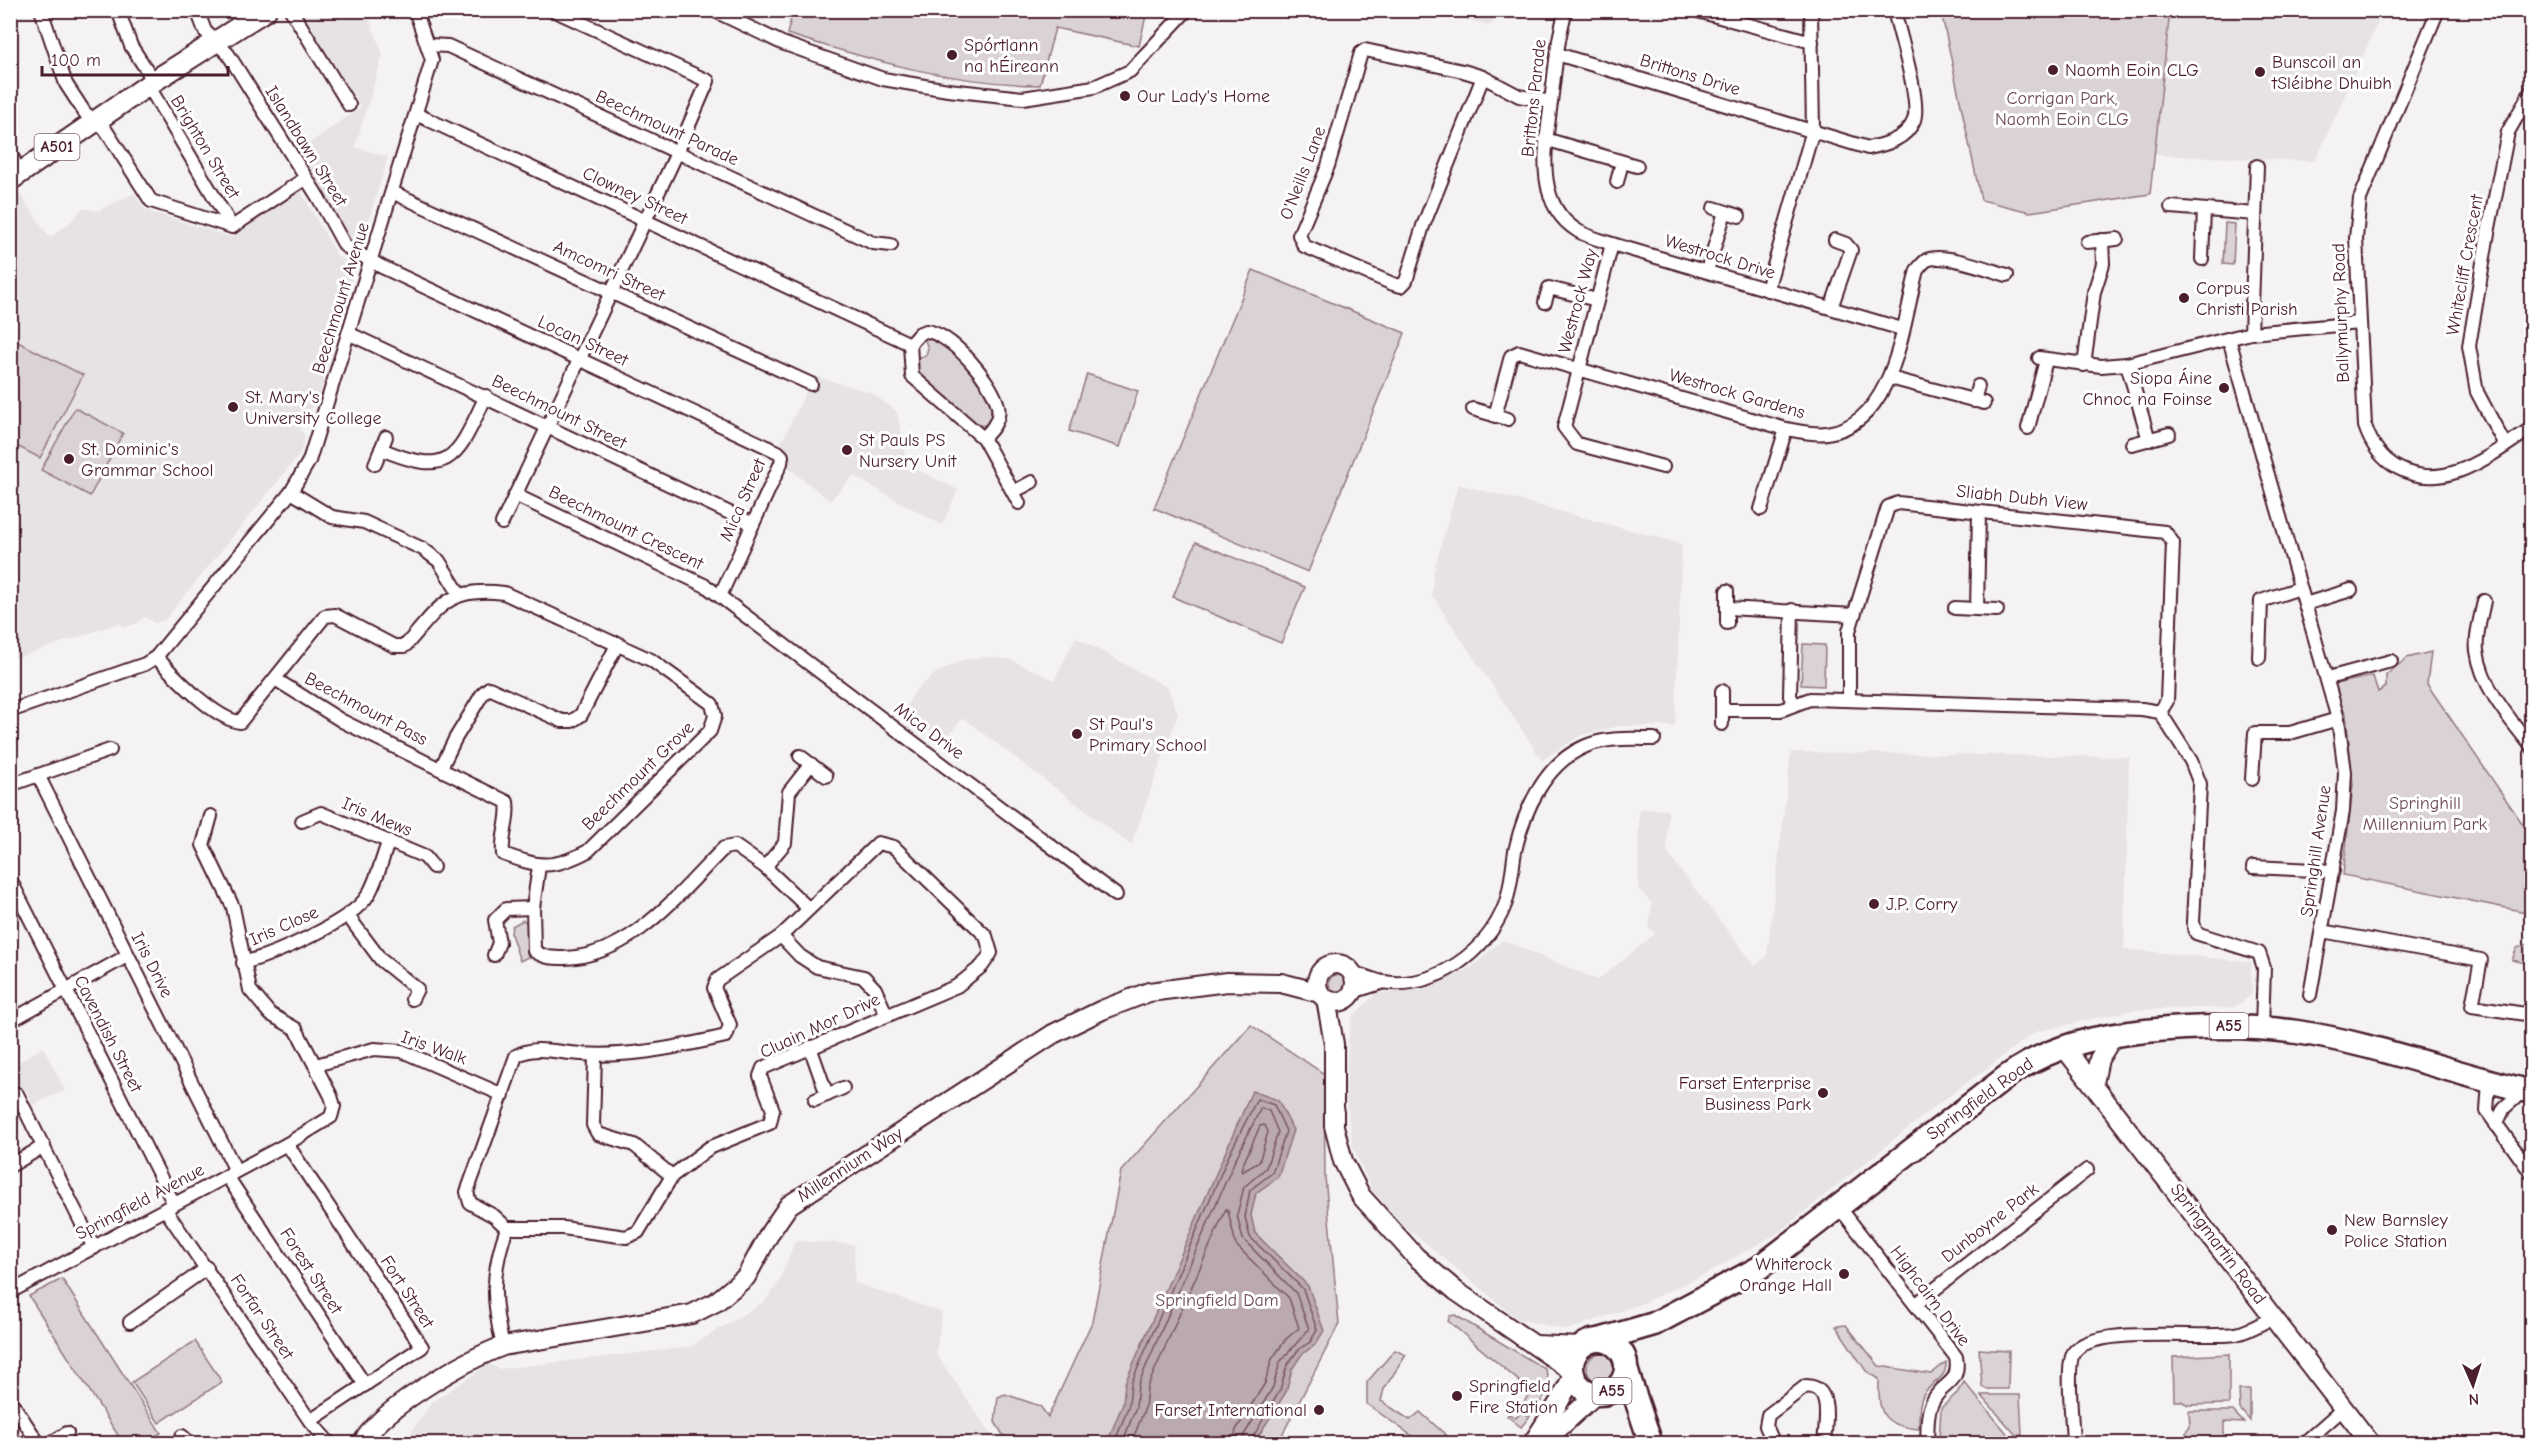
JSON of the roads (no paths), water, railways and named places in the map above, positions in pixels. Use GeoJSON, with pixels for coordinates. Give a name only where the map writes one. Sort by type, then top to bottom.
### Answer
{"type":"FeatureCollection","features":[{"type":"Feature","properties":{"kind":"highway","name":"Springfield Road"},"geometry":{"type":"LineString","coordinates":[[1589,1343],[1654,1324],[1759,1268],[2009,1075],[2040,1055],[2063,1046],[2114,1035],[2195,1027],[2262,1028],[2314,1035],[2528,1091]]}},
{"type":"Feature","properties":{"kind":"highway","name":"Springfield Road"},"geometry":{"type":"LineString","coordinates":[[1626,1365],[1654,1324]]}},
{"type":"Feature","properties":{"kind":"highway","name":"A55"},"geometry":{"type":"LineString","coordinates":[[1638,1412],[1601,1394],[1582,1389],[1572,1374],[1572,1362],[1589,1343],[1616,1346],[1626,1365],[1638,1412],[1651,1443]]}},
{"type":"Feature","properties":{"kind":"highway","name":"A55"},"geometry":{"type":"LineString","coordinates":[[1601,1394],[1620,1384],[1626,1365]]}},
{"type":"Feature","properties":{"kind":"main road","name":"A501"},"geometry":{"type":"LineString","coordinates":[[13,171],[95,122],[215,41],[266,10]]}},
{"type":"Feature","properties":{"kind":"street"},"geometry":{"type":"LineString","coordinates":[[41,10],[66,84],[85,113],[105,129],[151,201],[232,227],[306,178]]}},
{"type":"Feature","properties":{"kind":"street","name":"Brighton Street"},"geometry":{"type":"LineString","coordinates":[[118,10],[131,46],[232,227]]}},
{"type":"Feature","properties":{"kind":"street","name":"Islandbawn Street"},"geometry":{"type":"LineString","coordinates":[[197,10],[205,31],[228,54],[306,178],[345,246],[372,261]]}},
{"type":"Feature","properties":{"kind":"street"},"geometry":{"type":"LineString","coordinates":[[291,10],[349,105]]}},
{"type":"Feature","properties":{"kind":"street","name":"Beechmount Avenue"},"geometry":{"type":"LineString","coordinates":[[156,657],[291,492],[309,461],[350,334],[432,60],[415,10]]}},
{"type":"Feature","properties":{"kind":"street"},"geometry":{"type":"LineString","coordinates":[[502,523],[677,153],[708,81],[553,10]]}},
{"type":"Feature","properties":{"kind":"street"},"geometry":{"type":"LineString","coordinates":[[713,10],[782,43],[883,79],[948,90],[1023,98],[1094,87],[1130,71],[1187,10]]}},
{"type":"Feature","properties":{"kind":"street","name":"Brittons Parade"},"geometry":{"type":"LineString","coordinates":[[1548,190],[1544,168],[1545,139],[1557,54],[1566,10]]}},
{"type":"Feature","properties":{"kind":"street"},"geometry":{"type":"LineString","coordinates":[[1694,10],[1812,42]]}},
{"type":"Feature","properties":{"kind":"street"},"geometry":{"type":"LineString","coordinates":[[1767,290],[1813,130],[1810,10]]}},
{"type":"Feature","properties":{"kind":"street","name":"Brittons Drive"},"geometry":{"type":"LineString","coordinates":[[1557,54],[1868,148],[1885,145],[1900,137],[1914,120],[1915,102],[1894,10]]}},
{"type":"Feature","properties":{"kind":"street","name":"Ballymurphy Road"},"geometry":{"type":"LineString","coordinates":[[2438,10],[2360,199],[2356,238],[2365,426],[2378,453],[2393,466],[2425,478],[2448,475],[2470,466],[2532,428]]}},
{"type":"Feature","properties":{"kind":"street","name":"Beechmount Parade"},"geometry":{"type":"LineString","coordinates":[[428,45],[448,46],[873,243],[891,245]]}},
{"type":"Feature","properties":{"kind":"street","name":"O'Neills Lane"},"geometry":{"type":"LineString","coordinates":[[1483,77],[1423,226],[1406,281],[1401,286],[1304,246],[1299,241],[1299,235],[1328,166],[1361,53],[1371,50],[1483,77],[1519,96],[1551,102]]}},
{"type":"Feature","properties":{"kind":"street","name":"Whitecliff Crescent"},"geometry":{"type":"LineString","coordinates":[[2505,445],[2477,392],[2469,346],[2508,132],[2532,90]]}},
{"type":"Feature","properties":{"kind":"street","name":"Clowney Street"},"geometry":{"type":"LineString","coordinates":[[416,114],[910,344]]}},
{"type":"Feature","properties":{"kind":"street"},"geometry":{"type":"LineString","coordinates":[[1545,139],[1637,166]]}},
{"type":"Feature","properties":{"kind":"street"},"geometry":{"type":"LineString","coordinates":[[1617,182],[1622,162]]}},
{"type":"Feature","properties":{"kind":"street"},"geometry":{"type":"LineString","coordinates":[[2251,333],[2257,166]]}},
{"type":"Feature","properties":{"kind":"street","name":"Westrock Drive"},"geometry":{"type":"LineString","coordinates":[[1548,190],[1564,217],[1576,230],[1612,244],[1902,329]]}},
{"type":"Feature","properties":{"kind":"street","name":"Amcomri Street"},"geometry":{"type":"LineString","coordinates":[[392,192],[811,384]]}},
{"type":"Feature","properties":{"kind":"street"},"geometry":{"type":"LineString","coordinates":[[2171,207],[2255,214]]}},
{"type":"Feature","properties":{"kind":"street"},"geometry":{"type":"LineString","coordinates":[[1707,271],[1719,210],[1739,216]]}},
{"type":"Feature","properties":{"kind":"street"},"geometry":{"type":"LineString","coordinates":[[2202,259],[2204,210]]}},
{"type":"Feature","properties":{"kind":"street"},"geometry":{"type":"LineString","coordinates":[[2087,242],[2117,238]]}},
{"type":"Feature","properties":{"kind":"street"},"geometry":{"type":"LineString","coordinates":[[1831,308],[1851,250],[1846,244],[1835,240]]}},
{"type":"Feature","properties":{"kind":"street"},"geometry":{"type":"LineString","coordinates":[[2084,365],[2094,292],[2103,264],[2102,240]]}},
{"type":"Feature","properties":{"kind":"street","name":"Westrock Way"},"geometry":{"type":"LineString","coordinates":[[1612,244],[1564,427],[1569,437],[1577,444],[1663,467]]}},
{"type":"Feature","properties":{"kind":"street","name":"Westrock Gardens"},"geometry":{"type":"LineString","coordinates":[[1495,416],[1514,352],[1579,368],[1786,429],[1827,433],[1847,427],[1863,415],[1880,396],[1890,378],[1917,270],[1922,263],[1928,259],[1942,257],[2007,275]]}},
{"type":"Feature","properties":{"kind":"street","name":"Locan Street"},"geometry":{"type":"LineString","coordinates":[[372,261],[778,452]]}},
{"type":"Feature","properties":{"kind":"street"},"geometry":{"type":"LineString","coordinates":[[1545,303],[1549,288],[1597,300]]}},
{"type":"Feature","properties":{"kind":"street"},"geometry":{"type":"LineString","coordinates":[[2028,428],[2042,359],[2084,365],[2127,364],[2251,333],[2360,323]]}},
{"type":"Feature","properties":{"kind":"street"},"geometry":{"type":"LineString","coordinates":[[983,438],[996,423],[998,405],[992,391],[951,341],[936,332],[920,333],[910,344],[912,376],[983,438],[1016,498],[1032,482]]}},
{"type":"Feature","properties":{"kind":"street","name":"Beechmount Street"},"geometry":{"type":"LineString","coordinates":[[350,334],[486,396],[753,524]]}},
{"type":"Feature","properties":{"kind":"street","name":"Springhill Avenue"},"geometry":{"type":"LineString","coordinates":[[2229,339],[2338,719],[2344,792],[2333,871],[2310,994]]}},
{"type":"Feature","properties":{"kind":"street"},"geometry":{"type":"LineString","coordinates":[[2127,364],[2149,440]]}},
{"type":"Feature","properties":{"kind":"street"},"geometry":{"type":"LineString","coordinates":[[1890,378],[1979,402],[1978,386]]}},
{"type":"Feature","properties":{"kind":"street"},"geometry":{"type":"LineString","coordinates":[[381,449],[408,461],[429,464],[450,459],[464,441],[486,396]]}},
{"type":"Feature","properties":{"kind":"street"},"geometry":{"type":"LineString","coordinates":[[1473,409],[1508,420]]}},
{"type":"Feature","properties":{"kind":"street"},"geometry":{"type":"LineString","coordinates":[[1761,509],[1786,429]]}},
{"type":"Feature","properties":{"kind":"street"},"geometry":{"type":"LineString","coordinates":[[2132,444],[2169,434]]}},
{"type":"Feature","properties":{"kind":"street"},"geometry":{"type":"LineString","coordinates":[[375,464],[386,437]]}},
{"type":"Feature","properties":{"kind":"street","name":"Mica Street"},"geometry":{"type":"LineString","coordinates":[[720,596],[781,463],[782,456],[778,452]]}},
{"type":"Feature","properties":{"kind":"street"},"geometry":{"type":"LineString","coordinates":[[10,711],[145,664],[156,657],[181,683],[230,721],[240,722],[325,616],[335,615],[394,646],[405,646],[437,607],[460,596],[439,561],[423,549],[364,522],[332,517],[291,492]]}},
{"type":"Feature","properties":{"kind":"street","name":"Beechmount Crescent"},"geometry":{"type":"LineString","coordinates":[[515,495],[706,586],[720,596]]}},
{"type":"Feature","properties":{"kind":"street","name":"Sliabh Dubh View"},"geometry":{"type":"LineString","coordinates":[[1849,700],[1849,631],[1888,507],[1898,503],[2165,532],[2174,543],[2167,701],[2160,712]]}},
{"type":"Feature","properties":{"kind":"street"},"geometry":{"type":"LineString","coordinates":[[1977,609],[1979,512]]}},
{"type":"Feature","properties":{"kind":"street"},"geometry":{"type":"LineString","coordinates":[[2259,658],[2261,601],[2300,588]]}},
{"type":"Feature","properties":{"kind":"street"},"geometry":{"type":"LineString","coordinates":[[2305,604],[2351,590]]}},
{"type":"Feature","properties":{"kind":"street"},"geometry":{"type":"LineString","coordinates":[[1727,591],[1727,622]]}},
{"type":"Feature","properties":{"kind":"street","name":"Beechmount Grove"},"geometry":{"type":"LineString","coordinates":[[460,596],[469,592],[504,593],[618,643],[685,682],[712,704],[715,716],[710,731],[588,851],[570,861],[539,866]]}},
{"type":"Feature","properties":{"kind":"street","name":"Mica Drive"},"geometry":{"type":"LineString","coordinates":[[720,596],[1116,895]]}},
{"type":"Feature","properties":{"kind":"street"},"geometry":{"type":"LineString","coordinates":[[2484,601],[2477,650],[2481,668],[2487,684],[2532,747]]}},
{"type":"Feature","properties":{"kind":"street"},"geometry":{"type":"LineString","coordinates":[[1727,608],[1854,615]]}},
{"type":"Feature","properties":{"kind":"street"},"geometry":{"type":"LineString","coordinates":[[1955,608],[1997,610]]}},
{"type":"Feature","properties":{"kind":"street"},"geometry":{"type":"LineString","coordinates":[[1792,610],[1790,696],[1794,704]]}},
{"type":"Feature","properties":{"kind":"street"},"geometry":{"type":"LineString","coordinates":[[441,768],[454,739],[483,693],[489,688],[562,721],[572,721],[580,715],[618,643]]}},
{"type":"Feature","properties":{"kind":"street"},"geometry":{"type":"LineString","coordinates":[[2328,678],[2391,661]]}},
{"type":"Feature","properties":{"kind":"street","name":"Beechmount Pass"},"geometry":{"type":"LineString","coordinates":[[275,679],[342,721],[507,802],[509,814],[502,842],[503,854],[539,866]]}},
{"type":"Feature","properties":{"kind":"street"},"geometry":{"type":"LineString","coordinates":[[1722,691],[1722,724]]}},
{"type":"Feature","properties":{"kind":"street"},"geometry":{"type":"LineString","coordinates":[[1722,710],[1781,710],[1802,700],[1819,699],[2142,709],[2160,712],[2191,760],[2200,784],[2193,922],[2196,933],[2259,953],[2264,968],[2262,1028]]}},
{"type":"Feature","properties":{"kind":"street"},"geometry":{"type":"LineString","coordinates":[[2252,779],[2255,732],[2290,733],[2338,719]]}},
{"type":"Feature","properties":{"kind":"street"},"geometry":{"type":"LineString","coordinates":[[1384,982],[1336,996],[1317,985],[1321,973],[1330,965],[1338,964],[1353,973],[1384,982],[1406,982],[1451,968],[1476,950],[1493,930],[1506,903],[1524,818],[1537,790],[1565,758],[1586,746],[1610,740],[1654,739]]}},
{"type":"Feature","properties":{"kind":"street"},"geometry":{"type":"LineString","coordinates":[[10,785],[110,750]]}},
{"type":"Feature","properties":{"kind":"street"},"geometry":{"type":"LineString","coordinates":[[800,756],[826,776]]}},
{"type":"Feature","properties":{"kind":"street"},"geometry":{"type":"LineString","coordinates":[[765,867],[785,843],[789,792],[811,764]]}},
{"type":"Feature","properties":{"kind":"street","name":"Iris Drive"},"geometry":{"type":"LineString","coordinates":[[38,775],[231,1173]]}},
{"type":"Feature","properties":{"kind":"street","name":"Iris Mews"},"geometry":{"type":"LineString","coordinates":[[302,821],[321,813],[425,857],[433,867]]}},
{"type":"Feature","properties":{"kind":"street"},"geometry":{"type":"LineString","coordinates":[[211,816],[203,845],[233,907],[243,963]]}},
{"type":"Feature","properties":{"kind":"street","name":"Iris Close"},"geometry":{"type":"LineString","coordinates":[[287,1144],[331,1117],[334,1106],[316,1065],[296,1029],[270,1014],[250,990],[243,963],[268,956],[348,916],[368,896],[388,843]]}},
{"type":"Feature","properties":{"kind":"street","name":"Cluain Mor Drive"},"geometry":{"type":"LineString","coordinates":[[879,843],[894,847],[986,936],[991,952],[982,966],[957,986],[886,1014],[763,1068],[760,1076],[773,1110],[770,1123],[709,1148],[672,1176],[638,1232],[626,1237],[563,1228],[507,1228],[494,1216],[470,1203],[467,1192],[516,1056],[528,1049],[595,1056],[665,1050],[726,1036],[730,1025],[714,988],[717,980],[781,936],[879,843]]}},
{"type":"Feature","properties":{"kind":"street"},"geometry":{"type":"LineString","coordinates":[[539,866],[533,908],[534,951],[545,958],[578,957],[601,952],[625,941],[665,908],[724,848],[735,846],[765,867],[808,908]]}},
{"type":"Feature","properties":{"kind":"street"},"geometry":{"type":"LineString","coordinates":[[2253,867],[2333,871]]}},
{"type":"Feature","properties":{"kind":"street","name":"Cavendish Street"},"geometry":{"type":"LineString","coordinates":[[10,879],[170,1206]]}},
{"type":"Feature","properties":{"kind":"street"},"geometry":{"type":"LineString","coordinates":[[494,955],[500,944],[495,920],[506,909],[533,908]]}},
{"type":"Feature","properties":{"kind":"street"},"geometry":{"type":"LineString","coordinates":[[348,916],[376,955],[417,989],[411,999]]}},
{"type":"Feature","properties":{"kind":"street"},"geometry":{"type":"LineString","coordinates":[[2322,931],[2481,960],[2472,1006],[2532,1015]]}},
{"type":"Feature","properties":{"kind":"street"},"geometry":{"type":"LineString","coordinates":[[781,936],[800,956],[817,967],[864,977],[875,989],[886,1014]]}},
{"type":"Feature","properties":{"kind":"street"},"geometry":{"type":"LineString","coordinates":[[10,1021],[127,956]]}},
{"type":"Feature","properties":{"kind":"street","name":"Millennium Way"},"geometry":{"type":"LineString","coordinates":[[1281,983],[1321,973]]}},
{"type":"Feature","properties":{"kind":"street"},"geometry":{"type":"LineString","coordinates":[[1336,996],[1356,981],[1353,973]]}},
{"type":"Feature","properties":{"kind":"street","name":"Millennium Way"},"geometry":{"type":"LineString","coordinates":[[362,1443],[376,1423],[391,1411],[480,1355],[503,1346],[692,1314],[716,1302],[746,1277],[771,1231],[789,1205],[1053,1034],[1102,1010],[1149,992],[1227,982],[1281,983],[1336,996]]}},
{"type":"Feature","properties":{"kind":"street"},"geometry":{"type":"LineString","coordinates":[[1336,996],[1334,1126],[1343,1161],[1361,1196],[1410,1250],[1456,1291],[1536,1345],[1572,1374],[1559,1402],[1532,1443]]}},
{"type":"Feature","properties":{"kind":"street"},"geometry":{"type":"LineString","coordinates":[[2094,1083],[2099,1059],[2114,1035]]}},
{"type":"Feature","properties":{"kind":"street","name":"Springmartin Road"},"geometry":{"type":"LineString","coordinates":[[2063,1046],[2094,1083],[2371,1443]]}},
{"type":"Feature","properties":{"kind":"street"},"geometry":{"type":"LineString","coordinates":[[810,1047],[821,1098],[843,1088]]}},
{"type":"Feature","properties":{"kind":"street","name":"Iris Walk"},"geometry":{"type":"LineString","coordinates":[[316,1065],[374,1048],[402,1051],[503,1095]]}},
{"type":"Feature","properties":{"kind":"street"},"geometry":{"type":"LineString","coordinates":[[595,1056],[593,1125],[598,1134],[634,1145],[672,1176]]}},
{"type":"Feature","properties":{"kind":"street"},"geometry":{"type":"LineString","coordinates":[[2489,1081],[2487,1111],[2532,1174]]}},
{"type":"Feature","properties":{"kind":"street"},"geometry":{"type":"LineString","coordinates":[[2496,1125],[2504,1108],[2528,1091]]}},
{"type":"Feature","properties":{"kind":"street"},"geometry":{"type":"LineString","coordinates":[[17,1094],[94,1248]]}},
{"type":"Feature","properties":{"kind":"street","name":"Springfield Avenue"},"geometry":{"type":"LineString","coordinates":[[10,1292],[287,1144]]}},
{"type":"Feature","properties":{"kind":"street","name":"Fort Street"},"geometry":{"type":"LineString","coordinates":[[287,1144],[422,1347],[310,1421]]}},
{"type":"Feature","properties":{"kind":"street"},"geometry":{"type":"LineString","coordinates":[[10,1166],[44,1146]]}},
{"type":"Feature","properties":{"kind":"street","name":"Dunboyne Park"},"geometry":{"type":"LineString","coordinates":[[1916,1304],[2087,1170]]}},
{"type":"Feature","properties":{"kind":"street","name":"Forest Street"},"geometry":{"type":"LineString","coordinates":[[231,1173],[365,1385]]}},
{"type":"Feature","properties":{"kind":"street","name":"Forfar Street"},"geometry":{"type":"LineString","coordinates":[[170,1206],[207,1268],[310,1421],[330,1443]]}},
{"type":"Feature","properties":{"kind":"street","name":"Highcairn Drive"},"geometry":{"type":"LineString","coordinates":[[1839,1207],[1952,1350],[1957,1365],[1954,1378],[1932,1401],[1927,1443]]}},
{"type":"Feature","properties":{"kind":"street"},"geometry":{"type":"LineString","coordinates":[[503,1346],[494,1307],[496,1258],[507,1228]]}},
{"type":"Feature","properties":{"kind":"street"},"geometry":{"type":"LineString","coordinates":[[130,1322],[207,1268]]}},
{"type":"Feature","properties":{"kind":"street"},"geometry":{"type":"LineString","coordinates":[[2073,1443],[2069,1372],[2073,1353],[2088,1341],[2115,1336],[2237,1334],[2274,1317]]}},
{"type":"Feature","properties":{"kind":"street"},"geometry":{"type":"LineString","coordinates":[[1536,1345],[1589,1343]]}},
{"type":"Feature","properties":{"kind":"street"},"geometry":{"type":"LineString","coordinates":[[1774,1443],[1766,1426],[1768,1415],[1806,1386],[1819,1389],[1824,1396],[1824,1443]]}},
{"type":"Feature","properties":{"kind":"street"},"geometry":{"type":"LineString","coordinates":[[1542,1443],[1601,1394]]}},
{"type":"Feature","properties":{"kind":"street"},"geometry":{"type":"LineString","coordinates":[[10,1400],[39,1443]]}},
{"type":"Feature","properties":{"kind":"street"},"geometry":{"type":"LineString","coordinates":[[2303,1443],[2345,1407]]}},
{"type":"Feature","properties":{"kind":"street"},"geometry":{"type":"LineString","coordinates":[[49,1443],[67,1433]]}},
{"type":"Feature","properties":{"kind":"water","name":"Springfield Dam"},"geometry":{"type":"Polygon","coordinates":[[[1252,1091],[1278,1100],[1293,1130],[1278,1177],[1256,1193],[1251,1215],[1255,1233],[1308,1286],[1324,1331],[1314,1346],[1302,1354],[1292,1369],[1286,1392],[1254,1443],[1107,1443],[1123,1403],[1125,1383],[1252,1091]]]}},
{"type":"Feature","properties":{"kind":"place","name":"Spórtlann na hÉireann"},"geometry":{"type":"Point","coordinates":[952,55]}},
{"type":"Feature","properties":{"kind":"place","name":"Naomh Eoin CLG"},"geometry":{"type":"Point","coordinates":[2053,70]}},
{"type":"Feature","properties":{"kind":"place","name":"Bunscoil an tSléibhe Dhuibh"},"geometry":{"type":"Point","coordinates":[2260,72]}},
{"type":"Feature","properties":{"kind":"place","name":"Our Lady's Home"},"geometry":{"type":"Point","coordinates":[1125,96]}},
{"type":"Feature","properties":{"kind":"place","name":"Corpus Christi Parish"},"geometry":{"type":"Point","coordinates":[2184,298]}},
{"type":"Feature","properties":{"kind":"place","name":"Siopa Áine Chnoc na Foinse"},"geometry":{"type":"Point","coordinates":[2224,388]}},
{"type":"Feature","properties":{"kind":"place","name":"St. Mary's University College"},"geometry":{"type":"Point","coordinates":[233,407]}},
{"type":"Feature","properties":{"kind":"place","name":"St Pauls PS Nursery Unit"},"geometry":{"type":"Point","coordinates":[847,450]}},
{"type":"Feature","properties":{"kind":"place","name":"St. Dominic's Grammar School"},"geometry":{"type":"Point","coordinates":[69,459]}},
{"type":"Feature","properties":{"kind":"place","name":"St Paul's Primary School"},"geometry":{"type":"Point","coordinates":[1077,734]}},
{"type":"Feature","properties":{"kind":"place","name":"J.P. Corry"},"geometry":{"type":"Point","coordinates":[1874,904]}},
{"type":"Feature","properties":{"kind":"place","name":"Farset Enterprise Business Park"},"geometry":{"type":"Point","coordinates":[1823,1093]}},
{"type":"Feature","properties":{"kind":"place","name":"New Barnsley Police Station"},"geometry":{"type":"Point","coordinates":[2332,1230]}},
{"type":"Feature","properties":{"kind":"place","name":"Whiterock Orange Hall"},"geometry":{"type":"Point","coordinates":[1844,1274]}},
{"type":"Feature","properties":{"kind":"place","name":"Springfield Fire Station"},"geometry":{"type":"Point","coordinates":[1457,1396]}},
{"type":"Feature","properties":{"kind":"place","name":"Farset International"},"geometry":{"type":"Point","coordinates":[1319,1410]}},
{"type":"Feature","properties":{"kind":"park label","name":"Corrigan Park, Naomh Eoin CLG"},"geometry":{"type":"Point","coordinates":[2062,108]}},
{"type":"Feature","properties":{"kind":"park label","name":"Springhill Millennium Park"},"geometry":{"type":"Point","coordinates":[2425,813]}}]}
